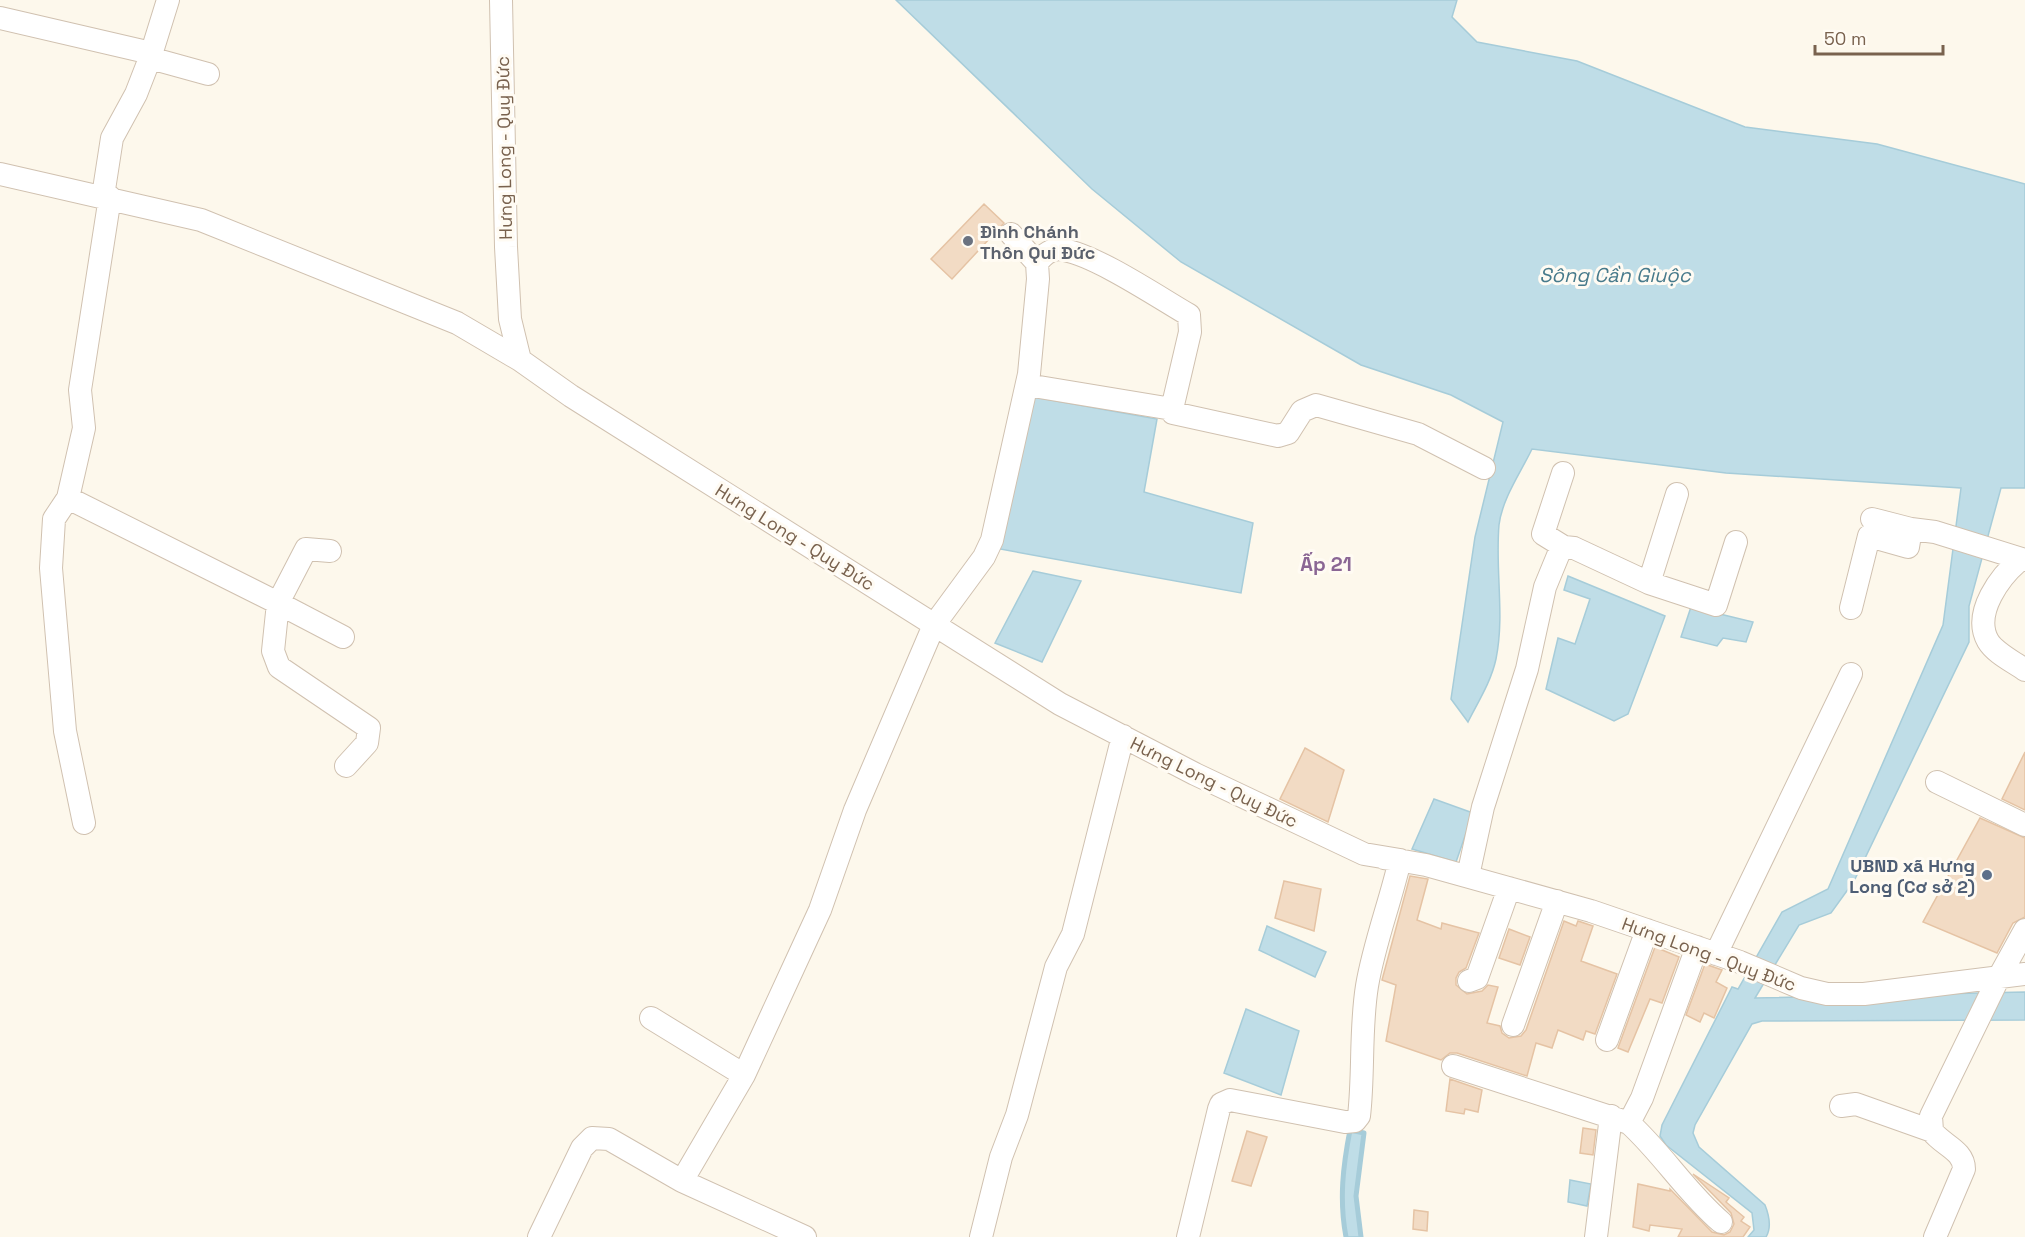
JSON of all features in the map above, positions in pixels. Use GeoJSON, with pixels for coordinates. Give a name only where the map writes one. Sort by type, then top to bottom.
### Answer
{"type":"FeatureCollection","features":[{"type":"Feature","properties":{"kind":"street"},"geometry":{"type":"LineString","coordinates":[[84,823],[65,731],[51,568],[54,519],[68,498],[84,428],[80,390],[112,138],[136,94],[151,56],[168,0]]}},
{"type":"Feature","properties":{"kind":"street","name":"Hưng Long - Quy Đức"},"geometry":{"type":"LineString","coordinates":[[501,0],[506,247],[510,319],[520,360],[571,396],[1060,704],[1195,774],[1364,854],[1426,865],[1557,901],[1706,950],[1801,988],[1827,994],[1864,994],[2025,974]]}},
{"type":"Feature","properties":{"kind":"street"},"geometry":{"type":"LineString","coordinates":[[0,18],[151,56],[208,74]]}},
{"type":"Feature","properties":{"kind":"street"},"geometry":{"type":"LineString","coordinates":[[0,174],[106,196],[201,220],[380,290],[457,323],[520,360]]}},
{"type":"Feature","properties":{"kind":"street"},"geometry":{"type":"LineString","coordinates":[[682,1181],[744,1075],[820,910],[855,810],[934,625],[984,557],[992,540],[1027,385],[1038,279],[1037,263],[1011,234]]}},
{"type":"Feature","properties":{"kind":"street"},"geometry":{"type":"LineString","coordinates":[[1037,263],[1042,256],[1063,249],[1093,260],[1189,315],[1190,332],[1172,409],[1173,413],[1278,436],[1288,433],[1302,411],[1316,405],[1419,434],[1484,468]]}},
{"type":"Feature","properties":{"kind":"street"},"geometry":{"type":"LineString","coordinates":[[1027,385],[1172,409]]}},
{"type":"Feature","properties":{"kind":"street"},"geometry":{"type":"LineString","coordinates":[[1563,473],[1543,534],[1564,547],[1574,548],[1649,583],[1716,605],[1736,542]]}},
{"type":"Feature","properties":{"kind":"street"},"geometry":{"type":"LineString","coordinates":[[1649,583],[1677,494]]}},
{"type":"Feature","properties":{"kind":"street"},"geometry":{"type":"LineString","coordinates":[[68,498],[343,637]]}},
{"type":"Feature","properties":{"kind":"street"},"geometry":{"type":"LineString","coordinates":[[1872,519],[1911,529],[1935,532],[2023,559]]}},
{"type":"Feature","properties":{"kind":"street"},"geometry":{"type":"LineString","coordinates":[[1851,608],[1869,536],[1908,547],[1911,529]]}},
{"type":"Feature","properties":{"kind":"street"},"geometry":{"type":"LineString","coordinates":[[1468,876],[1483,807],[1527,669],[1545,587],[1557,556],[1564,547]]}},
{"type":"Feature","properties":{"kind":"street"},"geometry":{"type":"LineString","coordinates":[[330,551],[306,549],[278,603],[273,651],[279,667],[369,728],[367,743],[346,766]]}},
{"type":"Feature","properties":{"kind":"street"},"geometry":{"type":"LineString","coordinates":[[2023,559],[2006,571],[1995,587],[1984,628],[1991,646],[2025,670]]}},
{"type":"Feature","properties":{"kind":"street"},"geometry":{"type":"LineString","coordinates":[[1596,1237],[1620,1120],[1642,1098],[1706,950],[1851,674]]}},
{"type":"Feature","properties":{"kind":"street"},"geometry":{"type":"LineString","coordinates":[[981,1237],[1001,1157],[1017,1115],[1056,967],[1073,934],[1123,736]]}},
{"type":"Feature","properties":{"kind":"street"},"geometry":{"type":"LineString","coordinates":[[1937,782],[2025,825]]}},
{"type":"Feature","properties":{"kind":"street"},"geometry":{"type":"LineString","coordinates":[[1188,1237],[1220,1109],[1225,1101],[1230,1100],[1345,1122],[1355,1120],[1359,1116],[1366,989],[1374,951],[1388,909],[1392,859]]}},
{"type":"Feature","properties":{"kind":"street"},"geometry":{"type":"LineString","coordinates":[[1469,981],[1477,978],[1509,888]]}},
{"type":"Feature","properties":{"kind":"street"},"geometry":{"type":"LineString","coordinates":[[1513,1025],[1557,901]]}},
{"type":"Feature","properties":{"kind":"street"},"geometry":{"type":"LineString","coordinates":[[1607,1040],[1647,930]]}},
{"type":"Feature","properties":{"kind":"street"},"geometry":{"type":"LineString","coordinates":[[1935,1237],[1964,1169],[1964,1163],[1958,1154],[1938,1139],[1932,1131],[1931,1116],[1999,977],[2025,930]]}},
{"type":"Feature","properties":{"kind":"street"},"geometry":{"type":"LineString","coordinates":[[651,1018],[744,1075]]}},
{"type":"Feature","properties":{"kind":"street"},"geometry":{"type":"LineString","coordinates":[[1453,1065],[1620,1120],[1656,1148],[1698,1203],[1721,1222]]}},
{"type":"Feature","properties":{"kind":"street"},"geometry":{"type":"LineString","coordinates":[[1840,1106],[1856,1104],[1932,1131]]}},
{"type":"Feature","properties":{"kind":"street"},"geometry":{"type":"LineString","coordinates":[[539,1237],[582,1148],[592,1138],[609,1139],[682,1181],[805,1237]]}},
{"type":"Feature","properties":{"kind":"water","name":"Sông Cần Giuộc"},"geometry":{"type":"Polygon","coordinates":[[[896,0],[1457,0],[1452,17],[1477,42],[1577,61],[1745,127],[1877,144],[2025,184],[2025,488],[2001,488],[1969,606],[1969,642],[1854,881],[1831,913],[1799,925],[1755,998],[2025,992],[2025,1020],[1762,1021],[1752,1024],[1695,1125],[1693,1133],[1699,1147],[1765,1205],[1769,1221],[1766,1237],[1748,1237],[1754,1230],[1752,1213],[1666,1145],[1660,1136],[1662,1125],[1732,987],[1738,989],[1782,912],[1828,889],[1943,625],[1961,488],[1726,473],[1532,449],[1501,515],[1498,542],[1499,642],[1488,684],[1468,722],[1451,699],[1475,537],[1503,422],[1451,395],[1361,365],[1181,262],[1092,189],[896,0]]]}},
{"type":"Feature","properties":{"kind":"water"},"geometry":{"type":"Polygon","coordinates":[[[1034,397],[1157,419],[1144,492],[1253,523],[1241,593],[1000,549],[1034,397]]]}},
{"type":"Feature","properties":{"kind":"water"},"geometry":{"type":"Polygon","coordinates":[[[1033,571],[1081,581],[1042,662],[995,643],[1033,571]]]}},
{"type":"Feature","properties":{"kind":"water"},"geometry":{"type":"Polygon","coordinates":[[[1568,576],[1665,616],[1628,714],[1614,721],[1546,689],[1558,638],[1575,644],[1590,599],[1564,590],[1568,576]]]}},
{"type":"Feature","properties":{"kind":"water"},"geometry":{"type":"Polygon","coordinates":[[[1691,607],[1753,622],[1746,642],[1723,638],[1717,646],[1681,637],[1691,607]]]}},
{"type":"Feature","properties":{"kind":"water"},"geometry":{"type":"Polygon","coordinates":[[[1434,799],[1473,813],[1456,862],[1412,849],[1434,799]]]}},
{"type":"Feature","properties":{"kind":"water"},"geometry":{"type":"Polygon","coordinates":[[[1267,926],[1326,952],[1315,977],[1259,950],[1267,926]]]}},
{"type":"Feature","properties":{"kind":"water"},"geometry":{"type":"Polygon","coordinates":[[[1246,1009],[1299,1031],[1281,1095],[1224,1073],[1246,1009]]]}},
{"type":"Feature","properties":{"kind":"water"},"geometry":{"type":"Polygon","coordinates":[[[1350,1130],[1364,1133],[1356,1196],[1361,1237],[1346,1237],[1344,1223],[1343,1183],[1350,1130]]]}},
{"type":"Feature","properties":{"kind":"water"},"geometry":{"type":"Polygon","coordinates":[[[1570,1180],[1591,1184],[1587,1206],[1568,1202],[1570,1180]]]}},
{"type":"Feature","properties":{"kind":"building","name":"Đình Chánh Thôn Qui Đức"},"geometry":{"type":"Polygon","coordinates":[[[984,204],[1004,223],[952,279],[931,259],[984,204]]]}},
{"type":"Feature","properties":{"kind":"building"},"geometry":{"type":"Polygon","coordinates":[[[1305,748],[1344,770],[1328,822],[1280,799],[1305,748]]]}},
{"type":"Feature","properties":{"kind":"building"},"geometry":{"type":"Polygon","coordinates":[[[2025,752],[2025,810],[2002,799],[2025,752]]]}},
{"type":"Feature","properties":{"kind":"building","name":"UBND xã Hưng Long (Cơ sở 2)"},"geometry":{"type":"Polygon","coordinates":[[[1980,818],[2025,838],[2025,917],[2013,923],[1997,953],[1923,922],[1980,818]]]}},
{"type":"Feature","properties":{"kind":"building"},"geometry":{"type":"Polygon","coordinates":[[[1410,876],[1428,879],[1417,920],[1441,929],[1442,923],[1479,933],[1466,968],[1459,972],[1456,978],[1456,985],[1467,994],[1482,991],[1488,985],[1498,987],[1487,1023],[1500,1026],[1502,1033],[1509,1038],[1521,1036],[1526,1030],[1564,921],[1576,926],[1578,921],[1593,926],[1581,961],[1617,974],[1595,1034],[1586,1031],[1583,1040],[1558,1030],[1552,1048],[1536,1043],[1527,1076],[1457,1053],[1450,1053],[1441,1060],[1386,1041],[1396,985],[1382,980],[1410,876]]]}},
{"type":"Feature","properties":{"kind":"building"},"geometry":{"type":"Polygon","coordinates":[[[1284,881],[1321,889],[1314,931],[1275,918],[1284,881]]]}},
{"type":"Feature","properties":{"kind":"building"},"geometry":{"type":"Polygon","coordinates":[[[1509,929],[1530,937],[1520,965],[1499,958],[1509,929]]]}},
{"type":"Feature","properties":{"kind":"building"},"geometry":{"type":"Polygon","coordinates":[[[1655,947],[1679,957],[1662,1003],[1650,999],[1628,1052],[1618,1048],[1655,947]]]}},
{"type":"Feature","properties":{"kind":"building"},"geometry":{"type":"Polygon","coordinates":[[[1705,964],[1722,970],[1716,982],[1727,988],[1714,1018],[1704,1013],[1700,1022],[1686,1015],[1705,964]]]}},
{"type":"Feature","properties":{"kind":"building"},"geometry":{"type":"Polygon","coordinates":[[[1450,1079],[1482,1090],[1478,1112],[1465,1109],[1464,1114],[1446,1111],[1450,1079]]]}},
{"type":"Feature","properties":{"kind":"building"},"geometry":{"type":"Polygon","coordinates":[[[1583,1128],[1596,1130],[1593,1155],[1580,1153],[1583,1128]]]}},
{"type":"Feature","properties":{"kind":"building"},"geometry":{"type":"Polygon","coordinates":[[[1247,1131],[1267,1137],[1251,1186],[1232,1181],[1247,1131]]]}},
{"type":"Feature","properties":{"kind":"building"},"geometry":{"type":"Polygon","coordinates":[[[1693,1174],[1729,1198],[1726,1202],[1744,1217],[1741,1221],[1750,1227],[1743,1237],[1678,1237],[1682,1229],[1650,1225],[1649,1231],[1633,1227],[1638,1184],[1670,1191],[1670,1189],[1712,1232],[1724,1235],[1730,1232],[1734,1224],[1731,1213],[1693,1174]]]}},
{"type":"Feature","properties":{"kind":"building"},"geometry":{"type":"Polygon","coordinates":[[[1414,1210],[1428,1212],[1427,1231],[1413,1229],[1414,1210]]]}},
{"type":"Feature","properties":{"kind":"waterway"},"geometry":{"type":"LineString","coordinates":[[1346,1237],[1343,1183],[1350,1130],[1364,1133],[1356,1196],[1361,1237]]}},
{"type":"Feature","properties":{"kind":"place","name":"Đình Chánh Thôn Qui Đức"},"geometry":{"type":"Point","coordinates":[968,241]}},
{"type":"Feature","properties":{"kind":"place","name":"UBND xã Hưng Long (Cơ sở 2)"},"geometry":{"type":"Point","coordinates":[1987,875]}},
{"type":"Feature","properties":{"kind":"district","name":"Ấp 21"},"geometry":{"type":"Point","coordinates":[1326,564]}}]}
